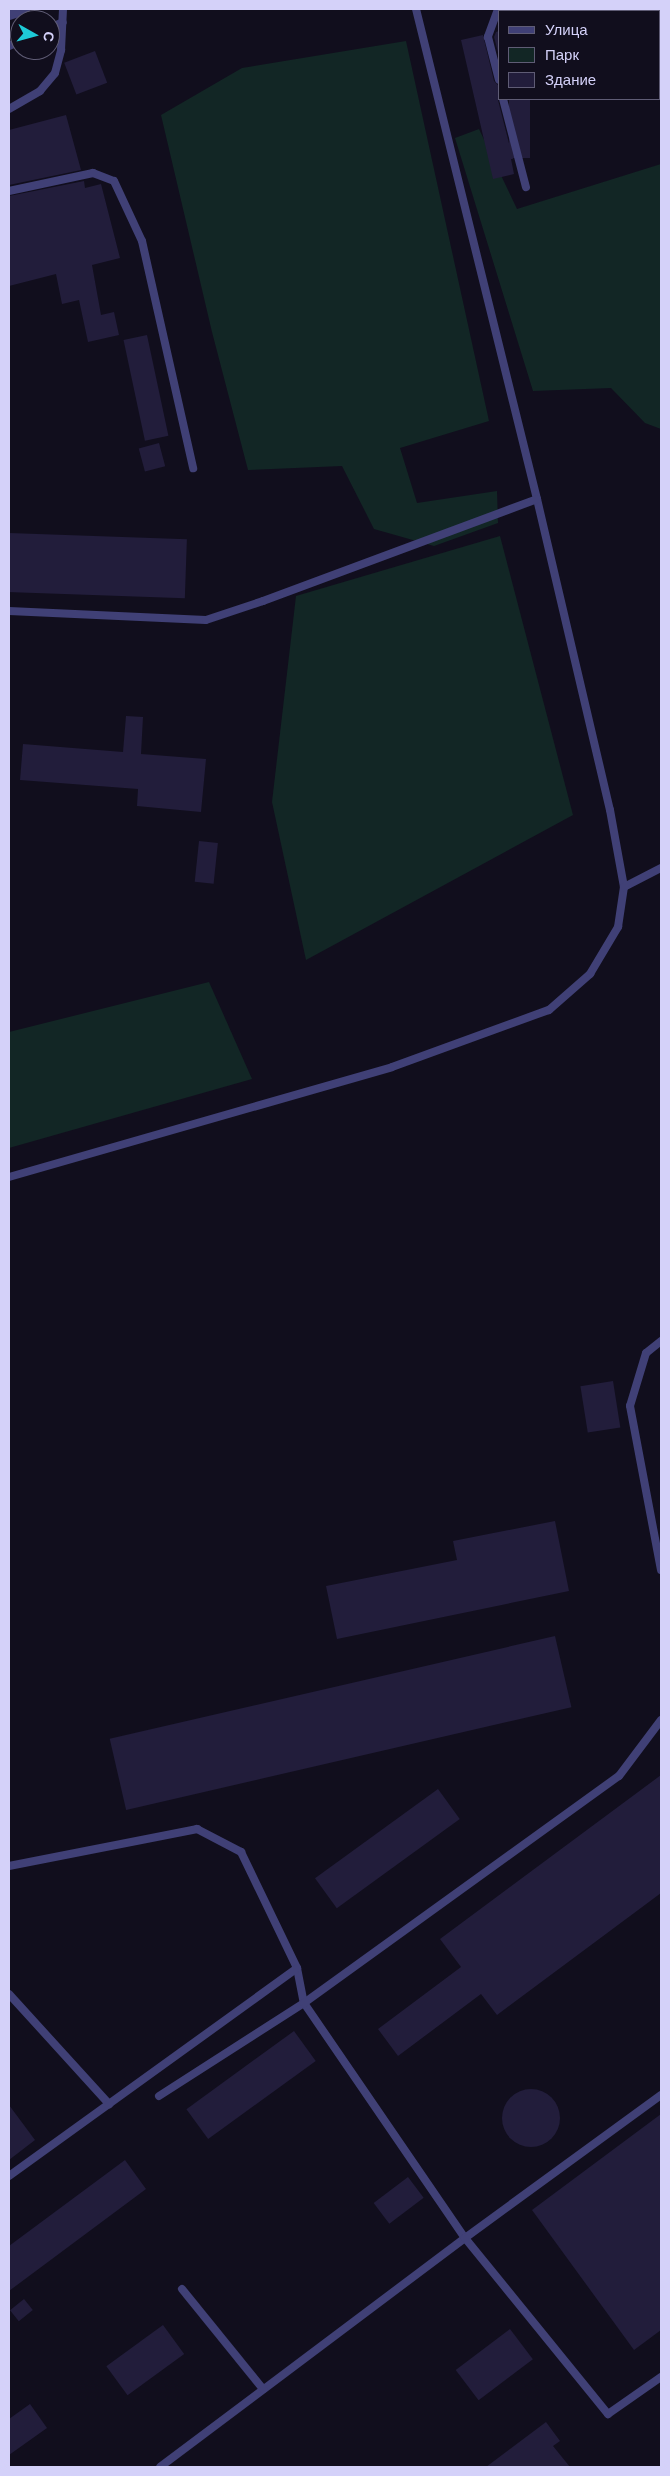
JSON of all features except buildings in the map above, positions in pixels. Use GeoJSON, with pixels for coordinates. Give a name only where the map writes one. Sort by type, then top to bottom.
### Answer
{"type":"FeatureCollection","features":[{"type":"Feature","properties":{"kind":"street"},"geometry":{"type":"LineString","coordinates":[[9,14],[24,9]]}},
{"type":"Feature","properties":{"kind":"lane"},"geometry":{"type":"LineString","coordinates":[[9,109],[40,91],[55,73],[61,50],[63,9]]}},
{"type":"Feature","properties":{"kind":"lane"},"geometry":{"type":"LineString","coordinates":[[9,1178],[392,1067],[548,1010],[590,974],[618,927],[624,886],[610,810],[537,499],[416,9]]}},
{"type":"Feature","properties":{"kind":"lane"},"geometry":{"type":"LineString","coordinates":[[498,9],[488,37],[498,76]]}},
{"type":"Feature","properties":{"kind":"lane"},"geometry":{"type":"LineString","coordinates":[[503,100],[526,187]]}},
{"type":"Feature","properties":{"kind":"lane"},"geometry":{"type":"LineString","coordinates":[[9,191],[94,173],[114,181],[142,241],[193,468]]}},
{"type":"Feature","properties":{"kind":"lane"},"geometry":{"type":"LineString","coordinates":[[9,611],[206,620],[263,601],[537,499]]}},
{"type":"Feature","properties":{"kind":"lane"},"geometry":{"type":"LineString","coordinates":[[624,886],[661,868]]}},
{"type":"Feature","properties":{"kind":"lane"},"geometry":{"type":"LineString","coordinates":[[661,1341],[646,1354],[630,1406],[661,1570]]}},
{"type":"Feature","properties":{"kind":"lane"},"geometry":{"type":"LineString","coordinates":[[159,2096],[304,2003],[619,1776],[661,1720]]}},
{"type":"Feature","properties":{"kind":"lane"},"geometry":{"type":"LineString","coordinates":[[9,1866],[197,1829],[241,1852],[297,1968],[304,2003],[465,2238],[608,2414],[661,2377]]}},
{"type":"Feature","properties":{"kind":"lane"},"geometry":{"type":"LineString","coordinates":[[9,2176],[297,1968]]}},
{"type":"Feature","properties":{"kind":"lane"},"geometry":{"type":"LineString","coordinates":[[9,1994],[109,2104]]}},
{"type":"Feature","properties":{"kind":"lane"},"geometry":{"type":"LineString","coordinates":[[160,2467],[465,2238],[661,2095]]}},
{"type":"Feature","properties":{"kind":"lane"},"geometry":{"type":"LineString","coordinates":[[182,2290],[263,2390]]}},
{"type":"Feature","properties":{"kind":"green space"},"geometry":{"type":"Polygon","coordinates":[[[661,9],[661,63],[660,10],[621,10],[661,9]]]}},
{"type":"Feature","properties":{"kind":"green space"},"geometry":{"type":"Polygon","coordinates":[[[406,41],[489,421],[400,448],[417,503],[497,491],[498,523],[434,546],[374,529],[342,466],[248,470],[212,332],[161,115],[242,68],[406,41]]]}},
{"type":"Feature","properties":{"kind":"green space"},"geometry":{"type":"Polygon","coordinates":[[[479,129],[517,209],[661,164],[661,429],[645,423],[611,388],[533,391],[455,138],[479,129]]]}},
{"type":"Feature","properties":{"kind":"green space"},"geometry":{"type":"Polygon","coordinates":[[[500,536],[573,815],[306,960],[272,802],[296,596],[500,536]]]}},
{"type":"Feature","properties":{"kind":"green space"},"geometry":{"type":"Polygon","coordinates":[[[209,982],[252,1079],[9,1148],[9,1032],[209,982]]]}}]}
